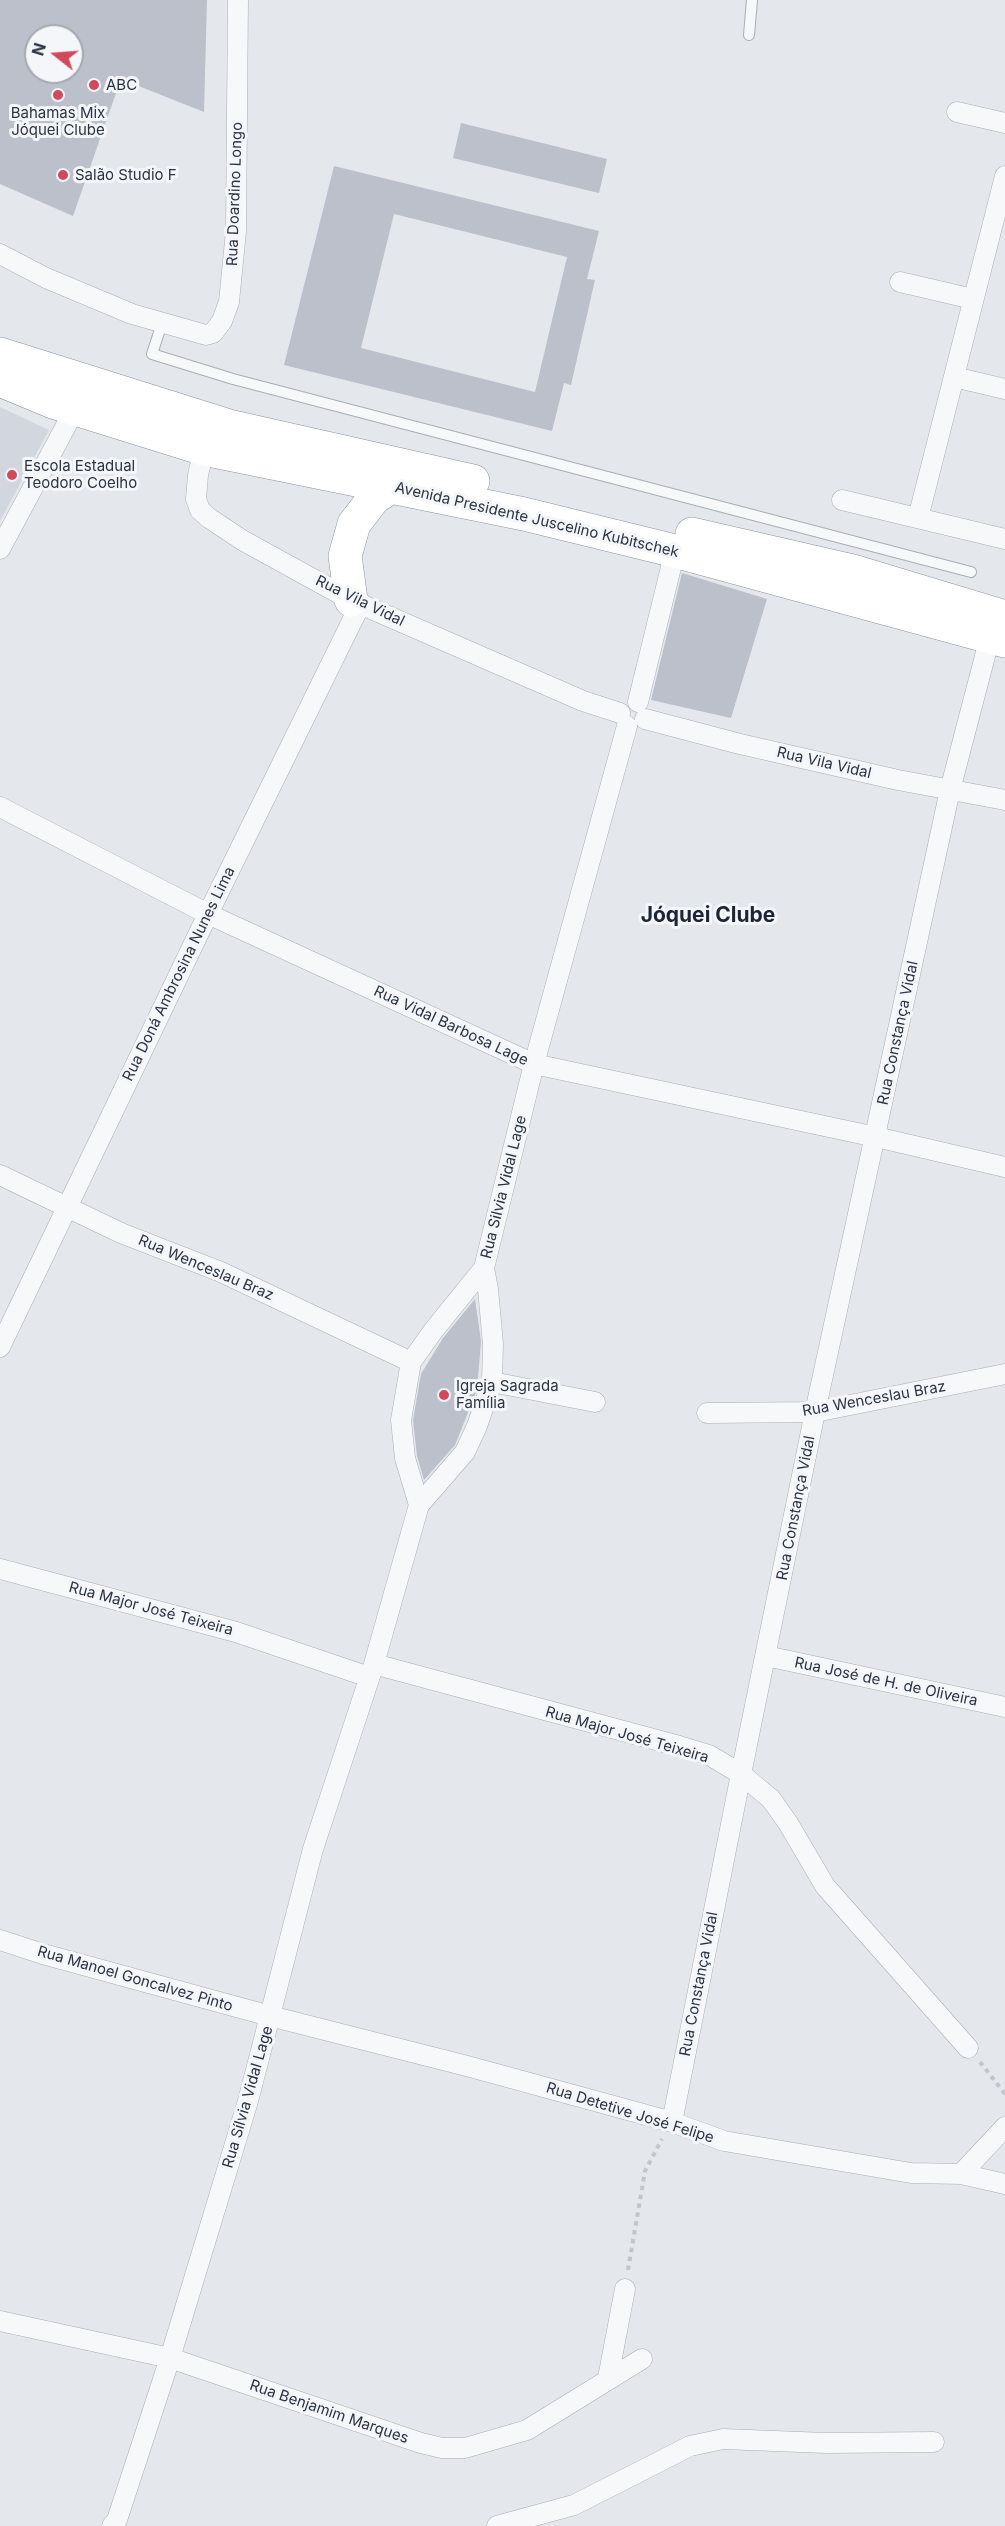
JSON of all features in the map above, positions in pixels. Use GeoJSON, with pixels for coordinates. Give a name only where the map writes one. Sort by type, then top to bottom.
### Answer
{"type":"FeatureCollection","features":[{"type":"Feature","properties":{"kind":"highway","name":"Avenida Presidente Juscelino Kubitschek"},"geometry":{"type":"LineString","coordinates":[[0,354],[229,426],[420,468],[853,571],[1000,632]]}},
{"type":"Feature","properties":{"kind":"highway","name":"Avenida Presidente Juscelino Kubitschek"},"geometry":{"type":"LineString","coordinates":[[0,380],[52,402],[204,449],[464,501],[1000,632]]}},
{"type":"Feature","properties":{"kind":"highway"},"geometry":{"type":"LineString","coordinates":[[188,413],[199,431],[204,449]]}},
{"type":"Feature","properties":{"kind":"highway"},"geometry":{"type":"LineString","coordinates":[[356,602],[345,556],[354,524],[374,498],[391,487]]}},
{"type":"Feature","properties":{"kind":"street","name":"Rua Doardino Longo"},"geometry":{"type":"LineString","coordinates":[[0,254],[57,282],[132,314],[209,335],[216,330],[227,312],[236,231],[238,0]]}},
{"type":"Feature","properties":{"kind":"street"},"geometry":{"type":"LineString","coordinates":[[957,112],[1005,123]]}},
{"type":"Feature","properties":{"kind":"street"},"geometry":{"type":"LineString","coordinates":[[918,518],[973,299],[1000,215],[1005,176]]}},
{"type":"Feature","properties":{"kind":"street"},"geometry":{"type":"LineString","coordinates":[[900,282],[973,299]]}},
{"type":"Feature","properties":{"kind":"street"},"geometry":{"type":"LineString","coordinates":[[954,377],[1005,389]]}},
{"type":"Feature","properties":{"kind":"street"},"geometry":{"type":"LineString","coordinates":[[0,549],[75,409]]}},
{"type":"Feature","properties":{"kind":"street"},"geometry":{"type":"LineString","coordinates":[[204,449],[213,436],[229,426]]}},
{"type":"Feature","properties":{"kind":"street","name":"Rua Vila Vidal"},"geometry":{"type":"LineString","coordinates":[[204,449],[196,487],[196,500],[200,510],[242,540],[356,602],[583,701],[751,747],[1005,800]]}},
{"type":"Feature","properties":{"kind":"street"},"geometry":{"type":"LineString","coordinates":[[842,500],[1005,539]]}},
{"type":"Feature","properties":{"kind":"street","name":"Rua Silvia Vidal Lage"},"geometry":{"type":"LineString","coordinates":[[419,1505],[405,1458],[401,1420],[411,1362],[484,1268],[534,1064],[633,715],[675,551]]}},
{"type":"Feature","properties":{"kind":"street","name":"Rua Doná Ambrosina Nunes Lima"},"geometry":{"type":"LineString","coordinates":[[0,1347],[356,602]]}},
{"type":"Feature","properties":{"kind":"street","name":"Rua Constança Vidal"},"geometry":{"type":"LineString","coordinates":[[672,2122],[815,1412],[950,790],[1000,632]]}},
{"type":"Feature","properties":{"kind":"street","name":"Rua Vidal Barbosa Lage"},"geometry":{"type":"LineString","coordinates":[[0,807],[208,914],[534,1064],[1005,1167]]}},
{"type":"Feature","properties":{"kind":"street","name":"Rua Wenceslau Braz"},"geometry":{"type":"LineString","coordinates":[[0,1175],[121,1233],[221,1272],[411,1362]]}},
{"type":"Feature","properties":{"kind":"street"},"geometry":{"type":"LineString","coordinates":[[371,1671],[419,1505],[465,1452],[477,1426],[492,1382],[493,1344],[484,1268]]}},
{"type":"Feature","properties":{"kind":"street","name":"Rua Wenceslau Braz"},"geometry":{"type":"LineString","coordinates":[[707,1413],[815,1412],[1005,1374]]}},
{"type":"Feature","properties":{"kind":"street"},"geometry":{"type":"LineString","coordinates":[[492,1382],[595,1402]]}},
{"type":"Feature","properties":{"kind":"street","name":"Rua Major José Teixeira"},"geometry":{"type":"LineString","coordinates":[[0,1569],[236,1632],[371,1671],[709,1755],[741,1774],[771,1799],[825,1886],[968,2048]]}},
{"type":"Feature","properties":{"kind":"street","name":"Rua José de H. de Oliveira"},"geometry":{"type":"LineString","coordinates":[[766,1656],[1005,1707]]}},
{"type":"Feature","properties":{"kind":"street","name":"Rua Sílvia Vidal Lage"},"geometry":{"type":"LineString","coordinates":[[112,2526],[117,2520],[170,2358],[248,2101],[313,1849],[371,1671]]}},
{"type":"Feature","properties":{"kind":"street","name":"Rua Manoel Goncalvez Pinto"},"geometry":{"type":"LineString","coordinates":[[0,1940],[270,2016]]}},
{"type":"Feature","properties":{"kind":"street","name":"Rua Detetive José Felipe"},"geometry":{"type":"LineString","coordinates":[[270,2016],[467,2066],[672,2122],[724,2142],[910,2172],[961,2174],[1005,2184]]}},
{"type":"Feature","properties":{"kind":"street"},"geometry":{"type":"LineString","coordinates":[[961,2174],[1005,2127]]}},
{"type":"Feature","properties":{"kind":"street"},"geometry":{"type":"LineString","coordinates":[[608,2378],[625,2289]]}},
{"type":"Feature","properties":{"kind":"street","name":"Rua Benjamim Marques"},"geometry":{"type":"LineString","coordinates":[[0,2321],[170,2358],[421,2443],[442,2448],[465,2448],[527,2430],[642,2359]]}},
{"type":"Feature","properties":{"kind":"street"},"geometry":{"type":"LineString","coordinates":[[497,2526],[574,2505],[690,2446],[723,2439],[826,2443],[934,2442]]}},
{"type":"Feature","properties":{"kind":"lane"},"geometry":{"type":"LineString","coordinates":[[749,35],[752,0]]}},
{"type":"Feature","properties":{"kind":"lane"},"geometry":{"type":"LineString","coordinates":[[162,323],[152,354],[233,379],[970,572]]}},
{"type":"Feature","properties":{"kind":"path"},"geometry":{"type":"LineString","coordinates":[[968,2048],[1005,2094]]}},
{"type":"Feature","properties":{"kind":"path"},"geometry":{"type":"LineString","coordinates":[[625,2289],[645,2171],[672,2122]]}},
{"type":"Feature","properties":{"kind":"shaded area","name":"Escola Estadual Teodoro Coelho"},"geometry":{"type":"Polygon","coordinates":[[[0,407],[49,430],[0,521],[0,407]]]}},
{"type":"Feature","properties":{"kind":"building","name":"Bahamas Mix Jóquei Clube"},"geometry":{"type":"Polygon","coordinates":[[[0,0],[207,0],[204,112],[121,79],[73,216],[0,184],[0,0]]]}},
{"type":"Feature","properties":{"kind":"building"},"geometry":{"type":"Polygon","coordinates":[[[461,123],[607,159],[599,193],[453,158],[461,123]]]}},
{"type":"Feature","properties":{"kind":"building"},"geometry":{"type":"Polygon","coordinates":[[[334,166],[599,231],[587,279],[595,280],[571,385],[564,383],[552,431],[284,365],[334,166]],[[394,214],[361,348],[535,392],[567,257],[394,214]]]}},
{"type":"Feature","properties":{"kind":"building"},"geometry":{"type":"Polygon","coordinates":[[[682,573],[767,599],[731,718],[651,700],[682,573]]]}},
{"type":"Feature","properties":{"kind":"building","name":"Igreja Sagrada Família"},"geometry":{"type":"Polygon","coordinates":[[[475,1299],[481,1341],[477,1390],[455,1445],[424,1480],[417,1456],[413,1420],[421,1374],[443,1338],[475,1299]]]}},
{"type":"Feature","properties":{"kind":"place","name":"ABC"},"geometry":{"type":"Point","coordinates":[94,85]}},
{"type":"Feature","properties":{"kind":"place","name":"Bahamas Mix Jóquei Clube"},"geometry":{"type":"Point","coordinates":[58,95]}},
{"type":"Feature","properties":{"kind":"place","name":"Salão Studio F"},"geometry":{"type":"Point","coordinates":[63,175]}},
{"type":"Feature","properties":{"kind":"place","name":"Escola Estadual Teodoro Coelho"},"geometry":{"type":"Point","coordinates":[12,475]}},
{"type":"Feature","properties":{"kind":"place","name":"Igreja Sagrada Família"},"geometry":{"type":"Point","coordinates":[444,1395]}},
{"type":"Feature","properties":{"kind":"district","name":"Jóquei Clube"},"geometry":{"type":"Point","coordinates":[708,916]}}]}
